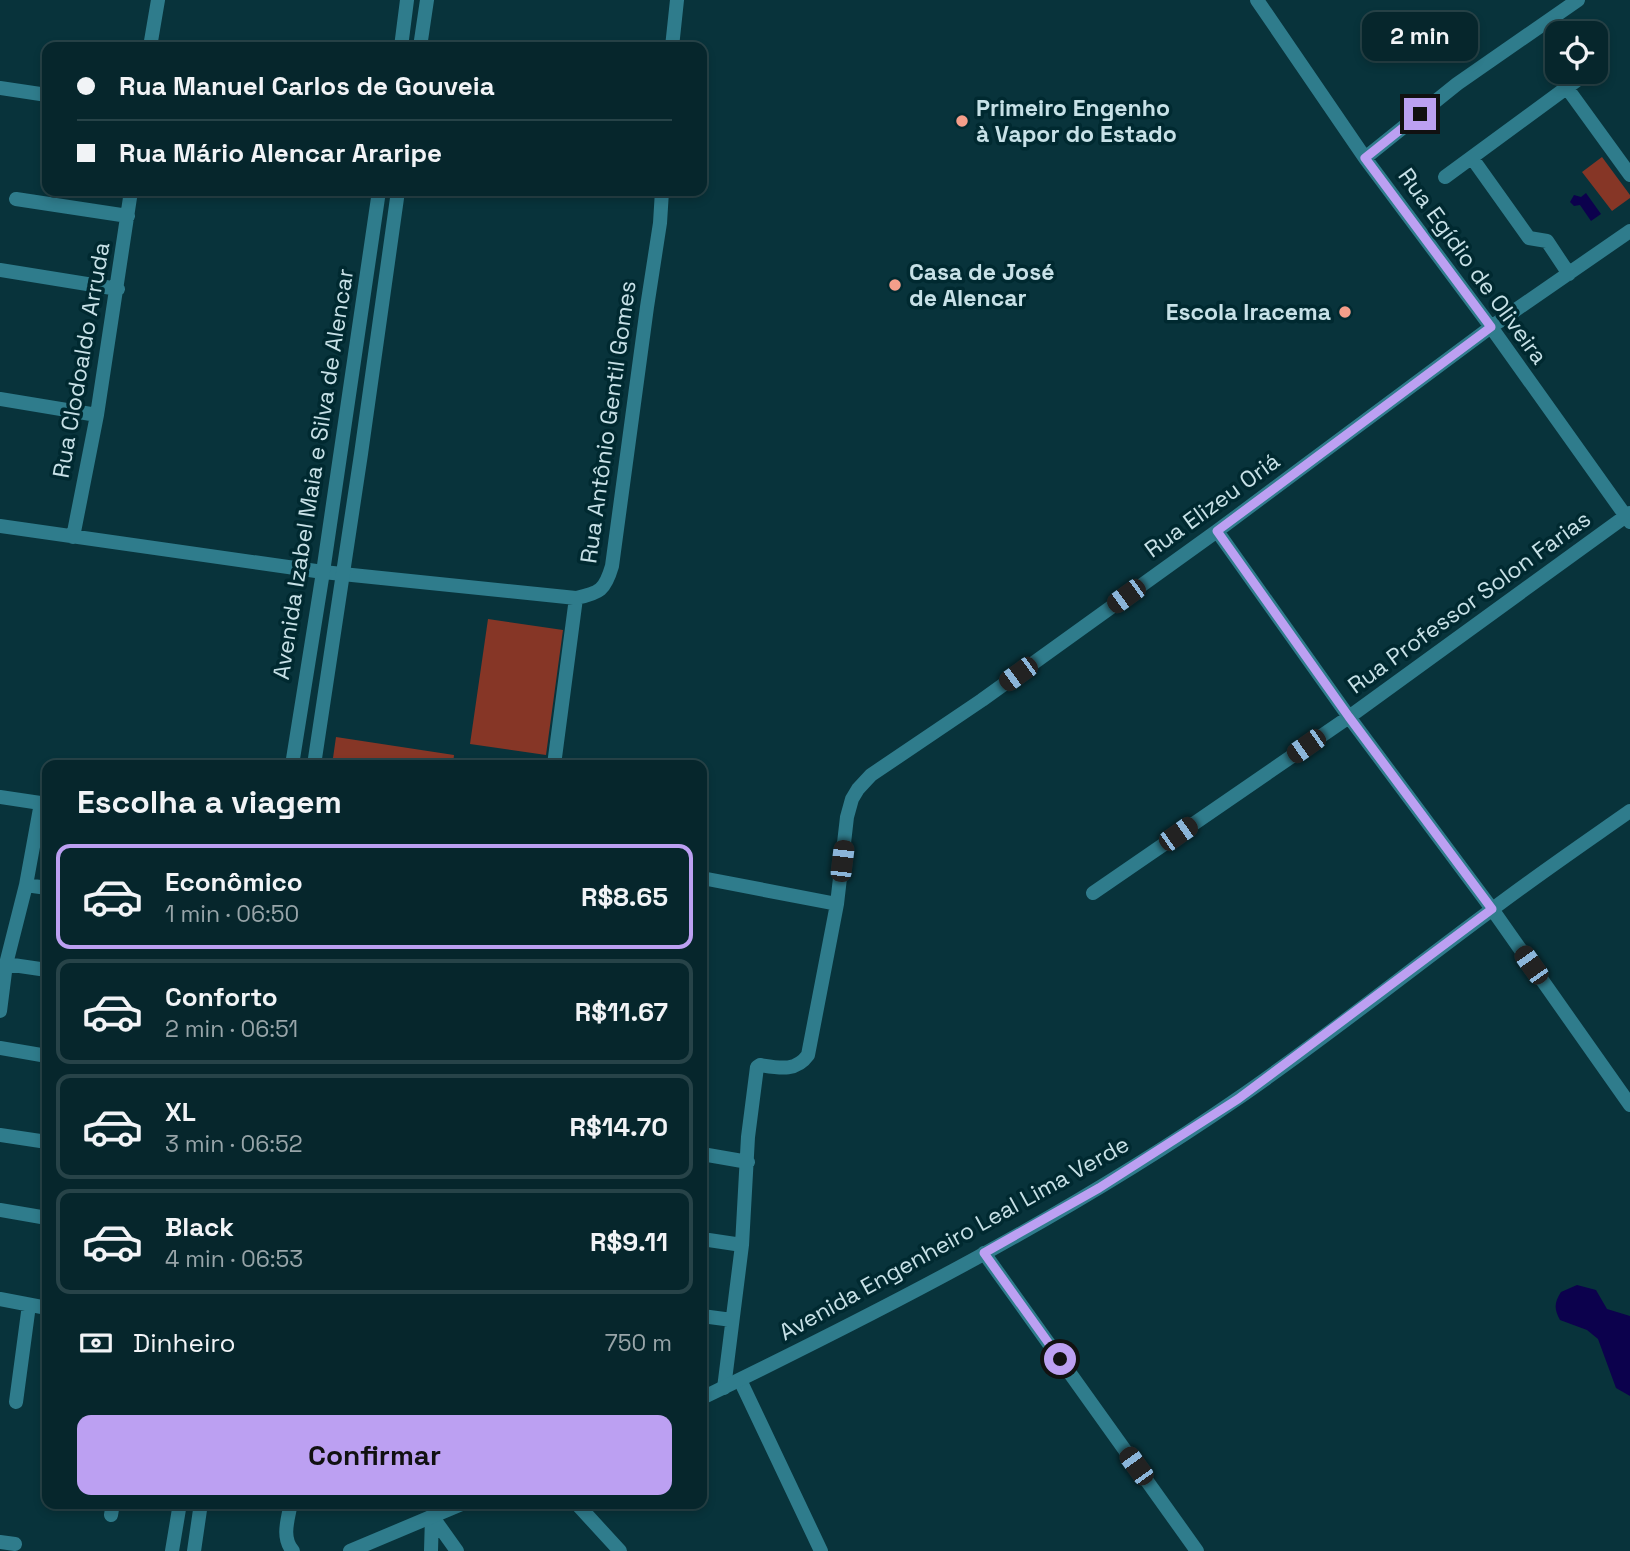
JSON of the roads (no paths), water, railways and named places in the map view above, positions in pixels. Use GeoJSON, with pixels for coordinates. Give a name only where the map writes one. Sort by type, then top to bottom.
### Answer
{"type":"FeatureCollection","features":[{"type":"Feature","properties":{"kind":"street"},"geometry":{"type":"LineString","coordinates":[[151,42],[158,0]]}},
{"type":"Feature","properties":{"kind":"street"},"geometry":{"type":"LineString","coordinates":[[402,42],[407,0]]}},
{"type":"Feature","properties":{"kind":"street"},"geometry":{"type":"LineString","coordinates":[[421,42],[427,0]]}},
{"type":"Feature","properties":{"kind":"street"},"geometry":{"type":"LineString","coordinates":[[673,42],[677,0]]}},
{"type":"Feature","properties":{"kind":"street","name":"Rua Egídio de Oliveira"},"geometry":{"type":"LineString","coordinates":[[1257,0],[1365,158],[1629,517]]}},
{"type":"Feature","properties":{"kind":"street"},"geometry":{"type":"LineString","coordinates":[[1365,158],[1457,84],[1578,0]]}},
{"type":"Feature","properties":{"kind":"street"},"geometry":{"type":"LineString","coordinates":[[1445,177],[1572,84]]}},
{"type":"Feature","properties":{"kind":"street"},"geometry":{"type":"LineString","coordinates":[[0,88],[42,94]]}},
{"type":"Feature","properties":{"kind":"street"},"geometry":{"type":"LineString","coordinates":[[1567,88],[1630,175]]}},
{"type":"Feature","properties":{"kind":"street"},"geometry":{"type":"LineString","coordinates":[[1472,158],[1529,238],[1547,241],[1569,274]]}},
{"type":"Feature","properties":{"kind":"street","name":"Rua Clodoaldo Arruda"},"geometry":{"type":"LineString","coordinates":[[73,537],[97,415],[130,196]]}},
{"type":"Feature","properties":{"kind":"street","name":"Avenida Izabel Maia e Silva de Alencar"},"geometry":{"type":"LineString","coordinates":[[292,760],[378,196]]}},
{"type":"Feature","properties":{"kind":"street","name":"Avenida Izabel Maia e Silva de Alencar"},"geometry":{"type":"LineString","coordinates":[[315,760],[362,454],[397,196]]}},
{"type":"Feature","properties":{"kind":"street","name":"Rua Antônio Gentil Gomes"},"geometry":{"type":"LineString","coordinates":[[576,598],[593,595],[606,585],[611,566],[662,196]]}},
{"type":"Feature","properties":{"kind":"street"},"geometry":{"type":"LineString","coordinates":[[16,199],[128,216]]}},
{"type":"Feature","properties":{"kind":"street","name":"Rua Elizeu Oriá"},"geometry":{"type":"LineString","coordinates":[[748,1162],[748,1137],[757,1067],[760,1065],[790,1069],[808,1055],[836,904],[847,817],[852,799],[871,775],[982,700],[1217,531],[1491,327],[1630,231]]}},
{"type":"Feature","properties":{"kind":"street"},"geometry":{"type":"LineString","coordinates":[[0,270],[118,289]]}},
{"type":"Feature","properties":{"kind":"street"},"geometry":{"type":"LineString","coordinates":[[0,399],[97,415]]}},
{"type":"Feature","properties":{"kind":"street"},"geometry":{"type":"LineString","coordinates":[[340,451],[362,454]]}},
{"type":"Feature","properties":{"kind":"street","name":"Rua Professor Solon Farias"},"geometry":{"type":"LineString","coordinates":[[1093,893],[1349,717],[1629,517]]}},
{"type":"Feature","properties":{"kind":"street"},"geometry":{"type":"LineString","coordinates":[[0,526],[323,572],[576,598],[555,760]]}},
{"type":"Feature","properties":{"kind":"street"},"geometry":{"type":"LineString","coordinates":[[1217,531],[1628,1100]]}},
{"type":"Feature","properties":{"kind":"street"},"geometry":{"type":"LineString","coordinates":[[0,797],[42,804]]}},
{"type":"Feature","properties":{"kind":"street","name":"Avenida Engenheiro Leal Lima Verde"},"geometry":{"type":"LineString","coordinates":[[707,1396],[984,1253],[1099,1188],[1238,1099],[1492,909],[1630,811]]}},
{"type":"Feature","properties":{"kind":"street"},"geometry":{"type":"LineString","coordinates":[[0,1011],[6,964],[42,813]]}},
{"type":"Feature","properties":{"kind":"street"},"geometry":{"type":"LineString","coordinates":[[707,879],[836,904]]}},
{"type":"Feature","properties":{"kind":"street"},"geometry":{"type":"LineString","coordinates":[[26,885],[42,887]]}},
{"type":"Feature","properties":{"kind":"street"},"geometry":{"type":"LineString","coordinates":[[6,964],[42,969]]}},
{"type":"Feature","properties":{"kind":"street"},"geometry":{"type":"LineString","coordinates":[[0,1048],[42,1055]]}},
{"type":"Feature","properties":{"kind":"street"},"geometry":{"type":"LineString","coordinates":[[0,1135],[42,1141]]}},
{"type":"Feature","properties":{"kind":"street"},"geometry":{"type":"LineString","coordinates":[[707,1155],[748,1162],[743,1245],[724,1388]]}},
{"type":"Feature","properties":{"kind":"street"},"geometry":{"type":"LineString","coordinates":[[0,1210],[42,1216]]}},
{"type":"Feature","properties":{"kind":"street"},"geometry":{"type":"LineString","coordinates":[[707,1240],[743,1245]]}},
{"type":"Feature","properties":{"kind":"street"},"geometry":{"type":"LineString","coordinates":[[984,1253],[1197,1551]]}},
{"type":"Feature","properties":{"kind":"street"},"geometry":{"type":"LineString","coordinates":[[0,1299],[42,1307]]}},
{"type":"Feature","properties":{"kind":"street"},"geometry":{"type":"LineString","coordinates":[[16,1402],[29,1304]]}},
{"type":"Feature","properties":{"kind":"street"},"geometry":{"type":"LineString","coordinates":[[707,1317],[732,1320]]}},
{"type":"Feature","properties":{"kind":"street"},"geometry":{"type":"LineString","coordinates":[[740,1380],[821,1551]]}},
{"type":"Feature","properties":{"kind":"street"},"geometry":{"type":"LineString","coordinates":[[172,1551],[179,1509]]}},
{"type":"Feature","properties":{"kind":"street"},"geometry":{"type":"LineString","coordinates":[[194,1551],[200,1509]]}},
{"type":"Feature","properties":{"kind":"street"},"geometry":{"type":"LineString","coordinates":[[289,1509],[285,1535],[293,1551]]}},
{"type":"Feature","properties":{"kind":"street"},"geometry":{"type":"LineString","coordinates":[[350,1551],[449,1509]]}},
{"type":"Feature","properties":{"kind":"street"},"geometry":{"type":"LineString","coordinates":[[582,1509],[620,1551]]}},
{"type":"Feature","properties":{"kind":"street"},"geometry":{"type":"LineString","coordinates":[[432,1516],[432,1551]]}},
{"type":"Feature","properties":{"kind":"street"},"geometry":{"type":"LineString","coordinates":[[432,1516],[457,1551]]}},
{"type":"Feature","properties":{"kind":"street"},"geometry":{"type":"LineString","coordinates":[[0,1542],[15,1544]]}},
{"type":"Feature","properties":{"kind":"place","name":"Primeiro Engenho à Vapor do Estado"},"geometry":{"type":"Point","coordinates":[962,121]}},
{"type":"Feature","properties":{"kind":"place","name":"Casa de José de Alencar"},"geometry":{"type":"Point","coordinates":[895,285]}},
{"type":"Feature","properties":{"kind":"place","name":"Escola Iracema"},"geometry":{"type":"Point","coordinates":[1345,312]}}]}
